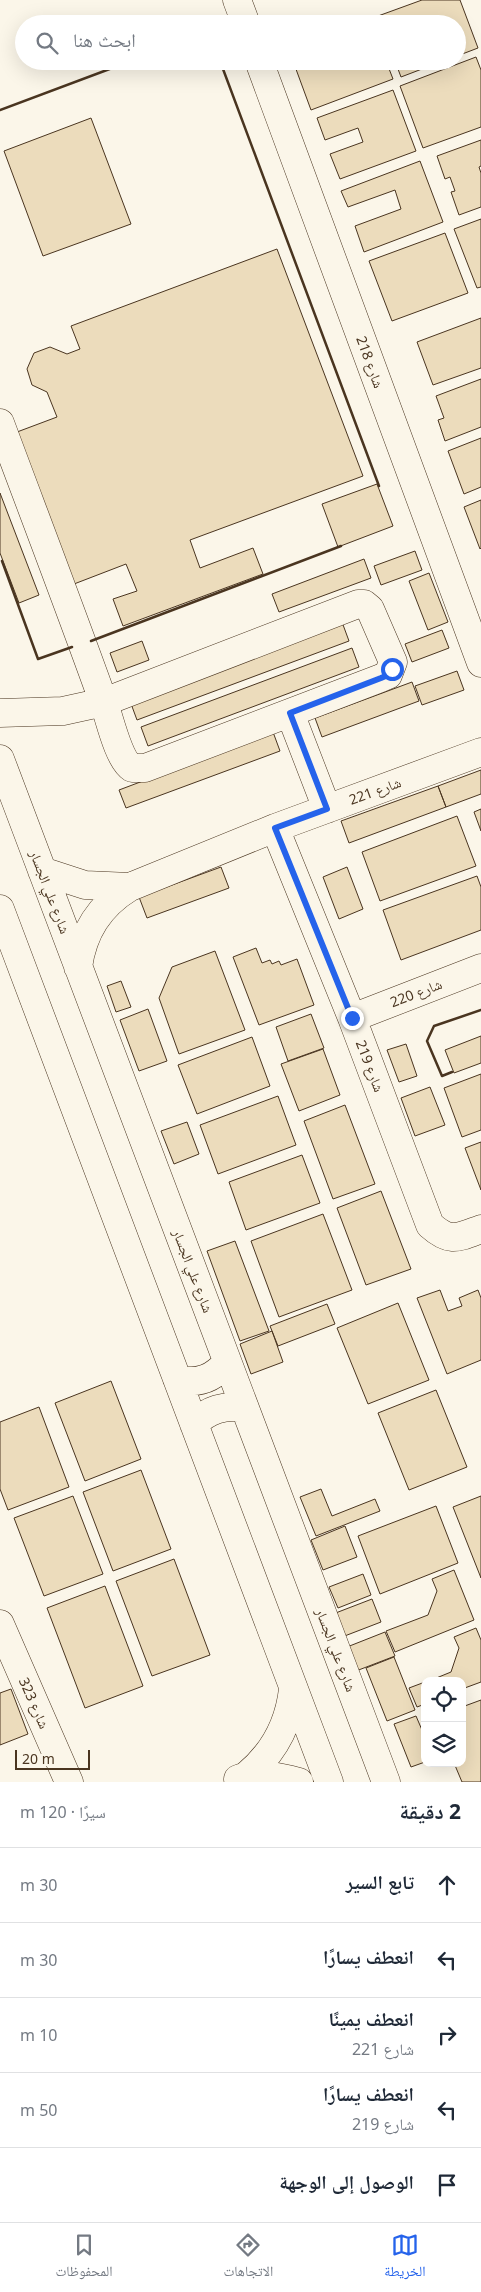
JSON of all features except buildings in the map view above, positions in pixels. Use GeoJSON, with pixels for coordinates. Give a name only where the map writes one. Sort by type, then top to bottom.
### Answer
{"type":"FeatureCollection","features":[{"type":"Feature","properties":{"kind":"street"},"geometry":{"type":"LineString","coordinates":[[237,0],[243,15]]}},
{"type":"Feature","properties":{"kind":"street","name":"شارع 218"},"geometry":{"type":"LineString","coordinates":[[263,70],[481,662]]}},
{"type":"Feature","properties":{"kind":"street"},"geometry":{"type":"LineString","coordinates":[[0,423],[104,702],[124,760],[132,768],[138,770],[381,678],[388,675],[392,669],[393,662],[374,615],[364,604],[350,606],[104,702],[63,711],[0,712]]}},
{"type":"Feature","properties":{"kind":"street"},"geometry":{"type":"LineString","coordinates":[[290,713],[327,809]]}},
{"type":"Feature","properties":{"kind":"street","name":"شارع 221"},"geometry":{"type":"LineString","coordinates":[[78,967],[84,941],[96,917],[116,895],[130,887],[275,828],[481,752]]}},
{"type":"Feature","properties":{"kind":"street","name":"شارع علي الجسار"},"geometry":{"type":"LineString","coordinates":[[0,759],[386,1782]]}},
{"type":"Feature","properties":{"kind":"street","name":"شارع 219"},"geometry":{"type":"LineString","coordinates":[[275,828],[352,1018],[430,1225],[442,1236],[459,1237],[481,1229]]}},
{"type":"Feature","properties":{"kind":"street","name":"شارع 221"},"geometry":{"type":"LineString","coordinates":[[42,871],[85,884],[130,887]]}},
{"type":"Feature","properties":{"kind":"street"},"geometry":{"type":"LineString","coordinates":[[0,909],[329,1782]]}},
{"type":"Feature","properties":{"kind":"street","name":"شارع 220"},"geometry":{"type":"LineString","coordinates":[[352,1018],[481,968]]}},
{"type":"Feature","properties":{"kind":"street"},"geometry":{"type":"LineString","coordinates":[[177,1379],[185,1381],[202,1380],[220,1370],[227,1362]]}},
{"type":"Feature","properties":{"kind":"street"},"geometry":{"type":"LineString","coordinates":[[194,1424],[208,1412],[217,1408],[245,1408]]}},
{"type":"Feature","properties":{"kind":"street","name":"شارع 323"},"geometry":{"type":"LineString","coordinates":[[3,1641],[69,1782]]}},
{"type":"Feature","properties":{"kind":"street"},"geometry":{"type":"LineString","coordinates":[[238,1779],[259,1765],[280,1738],[292,1706],[293,1689]]}},
{"type":"Feature","properties":{"kind":"street"},"geometry":{"type":"LineString","coordinates":[[238,1779],[282,1778],[300,1782]]}},
{"type":"Feature","properties":{"kind":"wall"},"geometry":{"type":"LineString","coordinates":[[0,110],[107,70]]}},
{"type":"Feature","properties":{"kind":"wall"},"geometry":{"type":"LineString","coordinates":[[223,70],[379,486]]}},
{"type":"Feature","properties":{"kind":"wall"},"geometry":{"type":"LineString","coordinates":[[91,641],[341,546]]}},
{"type":"Feature","properties":{"kind":"wall"},"geometry":{"type":"LineString","coordinates":[[2,561],[38,659],[72,647]]}},
{"type":"Feature","properties":{"kind":"wall"},"geometry":{"type":"LineString","coordinates":[[452,1072],[442,1076],[427,1041],[434,1026],[481,1010]]}},
{"type":"Feature","properties":{"kind":"route"},"geometry":{"type":"LineString","coordinates":[[352,1018],[275,828],[327,809],[290,713],[388,675],[392,669]]}}]}
